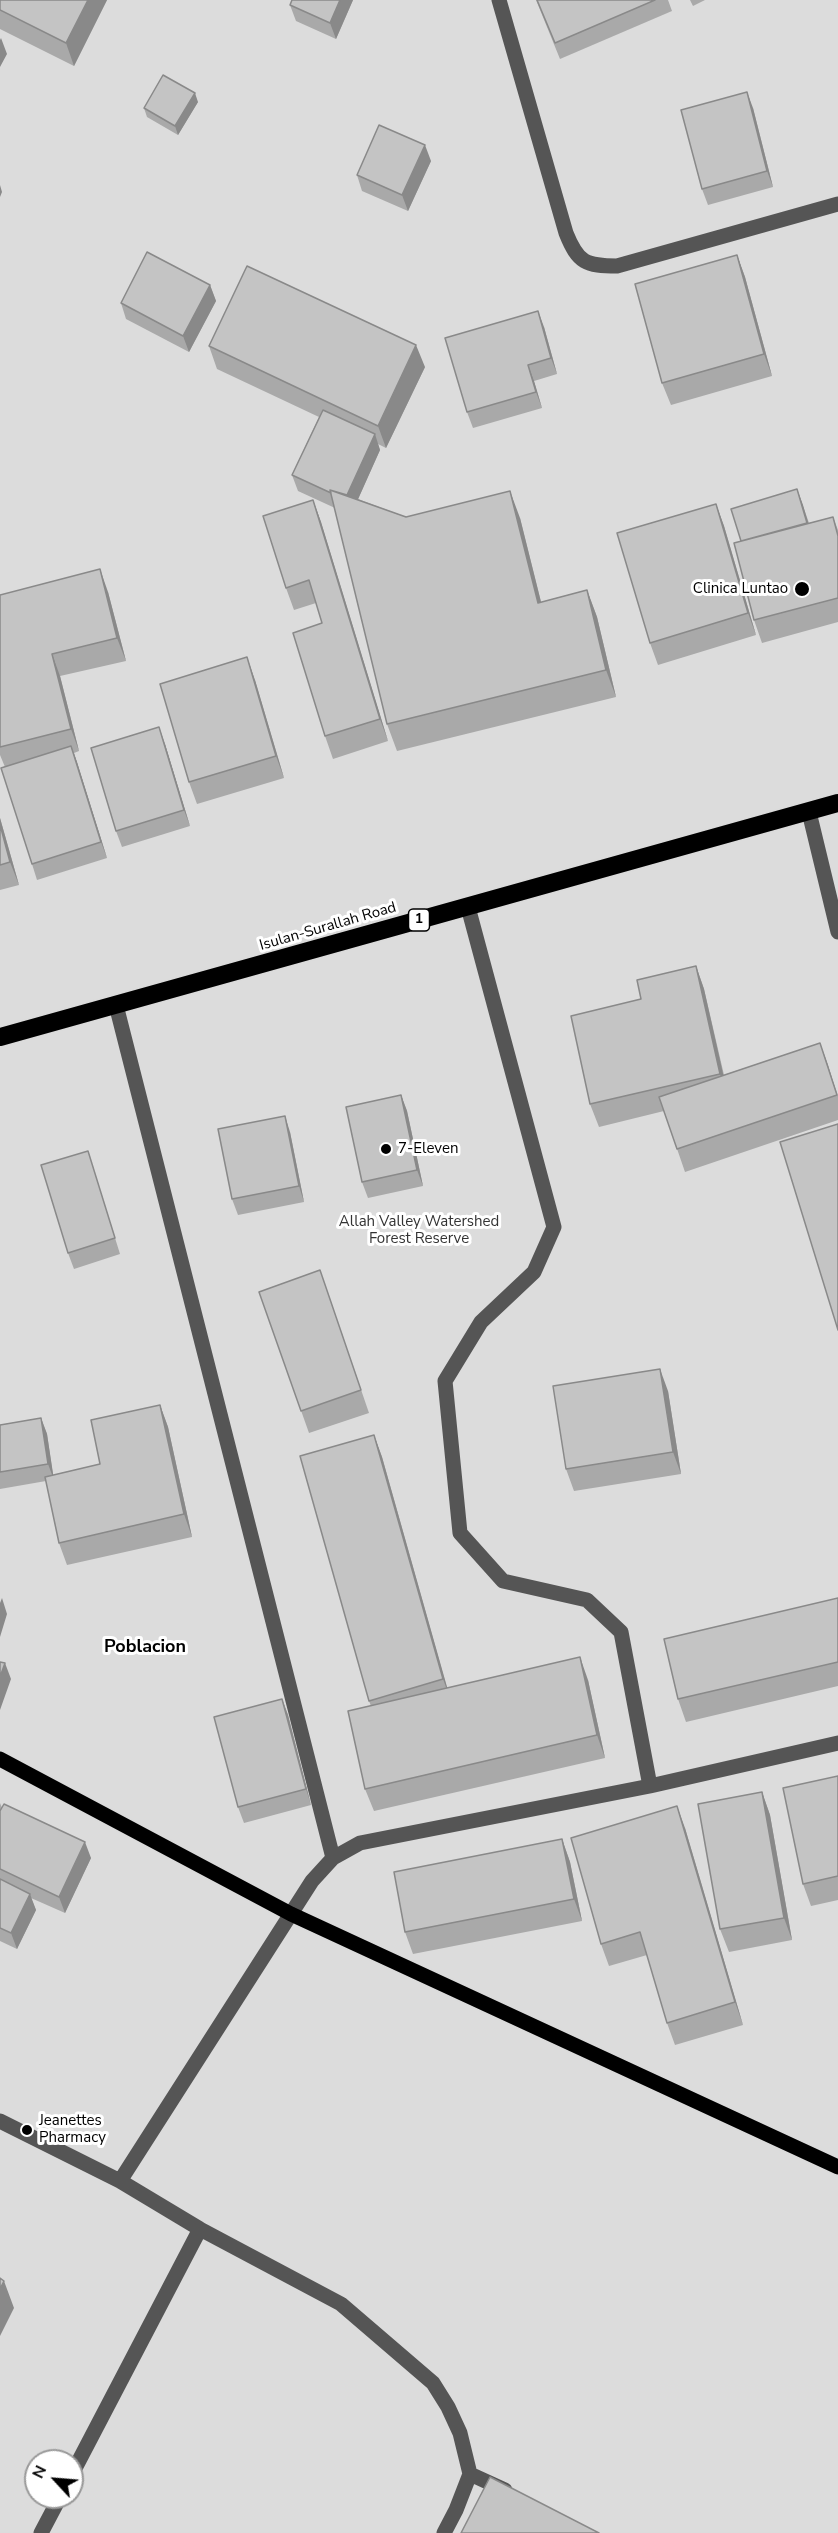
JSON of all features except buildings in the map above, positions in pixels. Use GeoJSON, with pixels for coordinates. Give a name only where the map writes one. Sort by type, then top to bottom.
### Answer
{"type":"FeatureCollection","features":[{"type":"Feature","properties":{"kind":"highway","name":"Isulan-Surallah Road"},"geometry":{"type":"LineString","coordinates":[[0,1036],[838,803]]}},
{"type":"Feature","properties":{"kind":"main road"},"geometry":{"type":"LineString","coordinates":[[0,1759],[291,1914],[838,2167]]}},
{"type":"Feature","properties":{"kind":"street"},"geometry":{"type":"LineString","coordinates":[[499,0],[566,233],[579,256],[593,266],[617,267],[838,204]]}},
{"type":"Feature","properties":{"kind":"street"},"geometry":{"type":"LineString","coordinates":[[809,812],[838,932]]}},
{"type":"Feature","properties":{"kind":"street"},"geometry":{"type":"LineString","coordinates":[[468,906],[554,1227],[534,1272],[481,1322],[445,1381],[460,1533],[503,1581],[587,1600],[621,1632],[650,1786]]}},
{"type":"Feature","properties":{"kind":"street"},"geometry":{"type":"LineString","coordinates":[[116,1005],[333,1858]]}},
{"type":"Feature","properties":{"kind":"street"},"geometry":{"type":"LineString","coordinates":[[120,2181],[312,1881],[333,1858],[360,1843],[650,1786],[838,1743]]}},
{"type":"Feature","properties":{"kind":"street"},"geometry":{"type":"LineString","coordinates":[[0,2121],[120,2181],[200,2229],[341,2304],[433,2383],[460,2433],[470,2474],[444,2533]]}},
{"type":"Feature","properties":{"kind":"street"},"geometry":{"type":"LineString","coordinates":[[84,2451],[200,2229]]}},
{"type":"Feature","properties":{"kind":"street"},"geometry":{"type":"LineString","coordinates":[[470,2474],[523,2499]]}},
{"type":"Feature","properties":{"kind":"street"},"geometry":{"type":"LineString","coordinates":[[41,2533],[54,2509]]}},
{"type":"Feature","properties":{"kind":"green space","name":"Allah Valley Watershed Forest Reserve"},"geometry":{"type":"Polygon","coordinates":[[[0,0],[838,0],[838,2533],[0,2533],[0,0]]]}},
{"type":"Feature","properties":{"kind":"place","name":"Clinica Luntao"},"geometry":{"type":"Point","coordinates":[802,589]}},
{"type":"Feature","properties":{"kind":"place","name":"7-Eleven"},"geometry":{"type":"Point","coordinates":[386,1149]}},
{"type":"Feature","properties":{"kind":"place","name":"Jeanettes Pharmacy"},"geometry":{"type":"Point","coordinates":[27,2130]}},
{"type":"Feature","properties":{"kind":"district","name":"Poblacion"},"geometry":{"type":"Point","coordinates":[145,1648]}}]}
